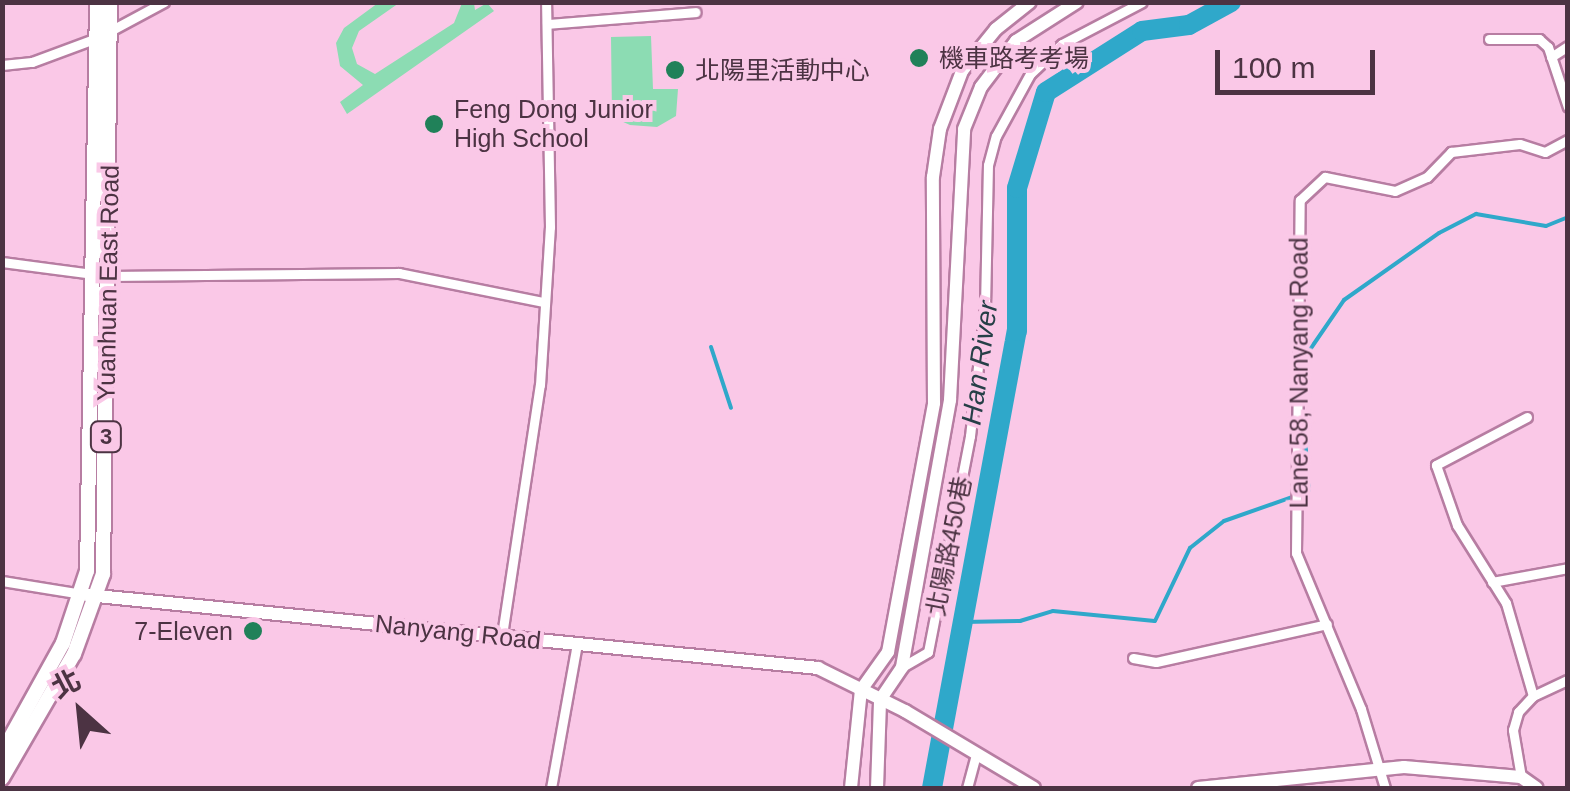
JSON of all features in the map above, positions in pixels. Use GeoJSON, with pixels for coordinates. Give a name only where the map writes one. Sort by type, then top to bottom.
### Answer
{"type":"FeatureCollection","features":[{"type":"Feature","properties":{"kind":"main road","name":"Yuanhuan East Road"},"geometry":{"type":"LineString","coordinates":[[97,2],[104,34]]}},
{"type":"Feature","properties":{"kind":"main road","name":"Yuanhuan East Road"},"geometry":{"type":"LineString","coordinates":[[2,778],[74,654],[89,596],[102,276],[104,34],[110,2]]}},
{"type":"Feature","properties":{"kind":"main road","name":"Yuanhuan East Road"},"geometry":{"type":"LineString","coordinates":[[2,752],[89,596]]}},
{"type":"Feature","properties":{"kind":"street"},"geometry":{"type":"LineString","coordinates":[[2,65],[32,62],[104,34],[164,2]]}},
{"type":"Feature","properties":{"kind":"street"},"geometry":{"type":"LineString","coordinates":[[502,635],[540,384],[550,226],[546,2]]}},
{"type":"Feature","properties":{"kind":"street"},"geometry":{"type":"LineString","coordinates":[[852,788],[861,690],[888,652],[934,403],[933,177],[940,129],[962,71],[996,29],[1030,2]]}},
{"type":"Feature","properties":{"kind":"street"},"geometry":{"type":"LineString","coordinates":[[877,788],[880,700],[902,666],[950,400],[964,128],[980,87],[1016,41],[1077,2]]}},
{"type":"Feature","properties":{"kind":"street","name":"北陽路450巷"},"geometry":{"type":"LineString","coordinates":[[902,666],[928,652],[970,436],[985,307],[988,166],[996,136],[1030,74],[1062,44],[1142,2]]}},
{"type":"Feature","properties":{"kind":"street"},"geometry":{"type":"LineString","coordinates":[[547,24],[696,12]]}},
{"type":"Feature","properties":{"kind":"street"},"geometry":{"type":"LineString","coordinates":[[1490,40],[1539,39],[1551,57],[1568,107]]}},
{"type":"Feature","properties":{"kind":"street"},"geometry":{"type":"LineString","coordinates":[[1551,57],[1568,46]]}},
{"type":"Feature","properties":{"kind":"street","name":"Lane 58, Nanyang Road"},"geometry":{"type":"LineString","coordinates":[[1385,788],[1327,624],[1296,554],[1300,200],[1325,177],[1395,191],[1427,177],[1451,152],[1520,144],[1545,152],[1568,140]]}},
{"type":"Feature","properties":{"kind":"street"},"geometry":{"type":"LineString","coordinates":[[2,262],[102,276],[399,273],[543,302]]}},
{"type":"Feature","properties":{"kind":"street"},"geometry":{"type":"LineString","coordinates":[[1528,416],[1436,465],[1457,525],[1506,603],[1533,696]]}},
{"type":"Feature","properties":{"kind":"street"},"geometry":{"type":"LineString","coordinates":[[1492,582],[1568,568]]}},
{"type":"Feature","properties":{"kind":"street","name":"Nanyang Road"},"geometry":{"type":"LineString","coordinates":[[2,581],[89,596],[818,668],[905,711],[973,753]]}},
{"type":"Feature","properties":{"kind":"street"},"geometry":{"type":"LineString","coordinates":[[1133,658],[1156,662],[1327,624]]}},
{"type":"Feature","properties":{"kind":"street"},"geometry":{"type":"LineString","coordinates":[[550,788],[577,643]]}},
{"type":"Feature","properties":{"kind":"street"},"geometry":{"type":"LineString","coordinates":[[1521,778],[1514,730],[1533,696],[1568,680]]}},
{"type":"Feature","properties":{"kind":"street"},"geometry":{"type":"LineString","coordinates":[[967,788],[973,753],[1034,788]]}},
{"type":"Feature","properties":{"kind":"street"},"geometry":{"type":"LineString","coordinates":[[1198,788],[1380,769],[1521,778],[1537,788]]}},
{"type":"Feature","properties":{"kind":"green space"},"geometry":{"type":"Polygon","coordinates":[[[378,3],[399,3],[359,31],[352,48],[357,64],[375,74],[454,23],[462,3],[474,3],[475,10],[487,3],[494,11],[347,114],[340,102],[363,85],[340,66],[336,43],[344,28],[378,3]]]}},
{"type":"Feature","properties":{"kind":"green space"},"geometry":{"type":"Polygon","coordinates":[[[651,36],[653,89],[678,89],[676,116],[657,127],[630,125],[612,117],[611,37],[651,36]]]}},
{"type":"Feature","properties":{"kind":"waterway","name":"Han River"},"geometry":{"type":"LineString","coordinates":[[932,788],[1017,331],[1017,188],[1046,92],[1142,31],[1189,25],[1231,2]]}},
{"type":"Feature","properties":{"kind":"waterway"},"geometry":{"type":"LineString","coordinates":[[962,622],[1020,621],[1053,611],[1155,621],[1190,548],[1224,521],[1309,491],[1302,397],[1309,351],[1344,300],[1439,233],[1476,214],[1546,226],[1568,217]]}},
{"type":"Feature","properties":{"kind":"waterway"},"geometry":{"type":"LineString","coordinates":[[711,347],[731,408]]}},
{"type":"Feature","properties":{"kind":"place","name":"機車路考考場"},"geometry":{"type":"Point","coordinates":[919,58]}},
{"type":"Feature","properties":{"kind":"place","name":"北陽里活動中心"},"geometry":{"type":"Point","coordinates":[675,70]}},
{"type":"Feature","properties":{"kind":"place","name":"Feng Dong Junior High School"},"geometry":{"type":"Point","coordinates":[434,124]}},
{"type":"Feature","properties":{"kind":"place","name":"7-Eleven"},"geometry":{"type":"Point","coordinates":[253,631]}}]}
